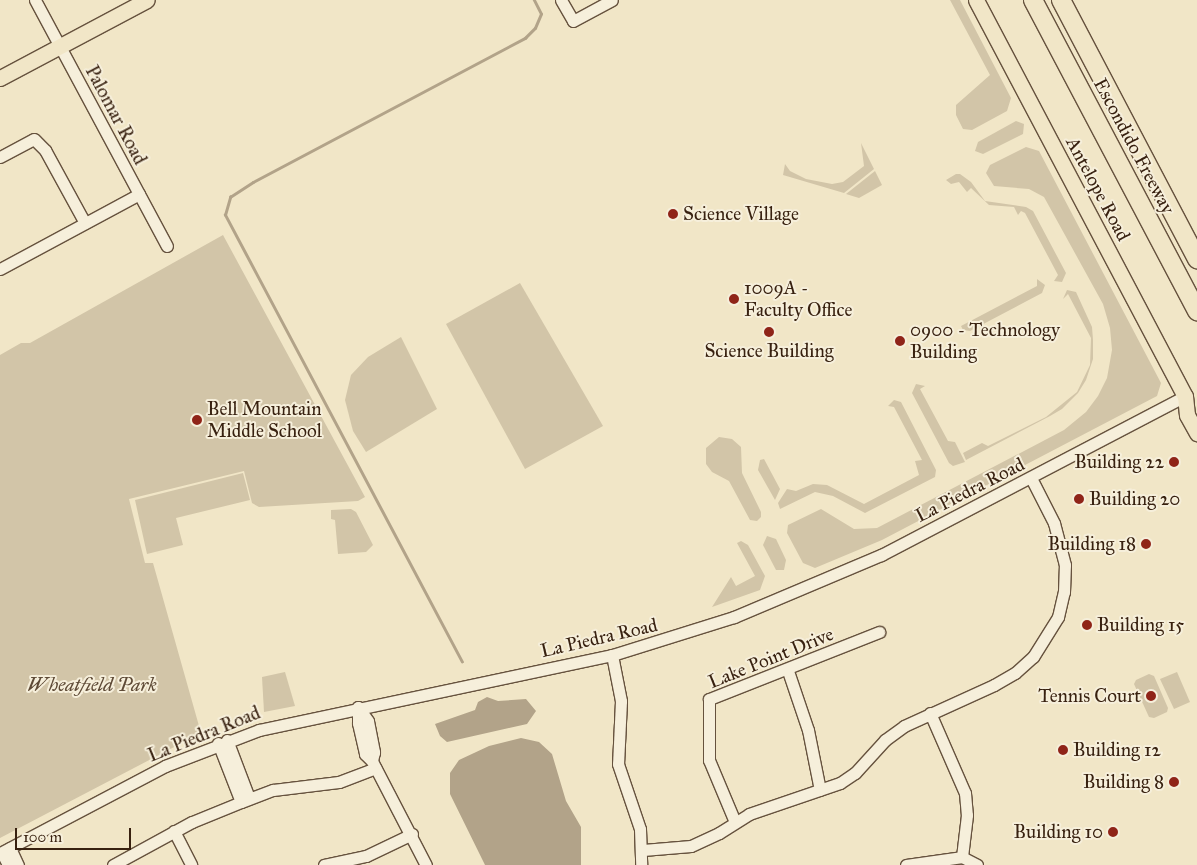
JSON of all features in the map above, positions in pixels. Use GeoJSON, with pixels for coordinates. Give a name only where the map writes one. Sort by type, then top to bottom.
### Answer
{"type":"FeatureCollection","features":[{"type":"Feature","properties":{"kind":"highway","name":"Escondido Freeway"},"geometry":{"type":"LineString","coordinates":[[1033,0],[1197,311]]}},
{"type":"Feature","properties":{"kind":"highway","name":"Escondido Freeway"},"geometry":{"type":"LineString","coordinates":[[1061,0],[1197,259]]}},
{"type":"Feature","properties":{"kind":"main road"},"geometry":{"type":"LineString","coordinates":[[0,78],[147,0]]}},
{"type":"Feature","properties":{"kind":"main road","name":"Antelope Road"},"geometry":{"type":"LineString","coordinates":[[976,0],[1185,396],[1187,415],[1197,433]]}},
{"type":"Feature","properties":{"kind":"main road","name":"Antelope Road"},"geometry":{"type":"LineString","coordinates":[[1185,396],[1197,406]]}},
{"type":"Feature","properties":{"kind":"street","name":"Palomar Road"},"geometry":{"type":"LineString","coordinates":[[35,0],[167,246]]}},
{"type":"Feature","properties":{"kind":"street"},"geometry":{"type":"LineString","coordinates":[[561,0],[572,21],[612,0]]}},
{"type":"Feature","properties":{"kind":"street"},"geometry":{"type":"LineString","coordinates":[[0,157],[34,139],[45,150],[85,223]]}},
{"type":"Feature","properties":{"kind":"street"},"geometry":{"type":"LineString","coordinates":[[0,269],[139,194]]}},
{"type":"Feature","properties":{"kind":"street","name":"La Piedra Road"},"geometry":{"type":"LineString","coordinates":[[4,851],[143,777],[223,742],[292,720],[612,655],[693,632],[836,577],[1031,478],[1185,396]]}},
{"type":"Feature","properties":{"kind":"street"},"geometry":{"type":"LineString","coordinates":[[643,850],[691,846],[719,834],[749,814],[820,790],[855,773],[885,740],[904,726],[1015,673],[1033,657],[1058,617],[1064,592],[1062,544],[1031,478]]}},
{"type":"Feature","properties":{"kind":"street","name":"Lake Point Drive"},"geometry":{"type":"LineString","coordinates":[[735,822],[709,760],[708,699],[788,671],[879,632]]}},
{"type":"Feature","properties":{"kind":"street"},"geometry":{"type":"LineString","coordinates":[[612,655],[621,701],[618,764],[636,813],[643,850],[641,865]]}},
{"type":"Feature","properties":{"kind":"street"},"geometry":{"type":"LineString","coordinates":[[788,671],[808,730],[820,790]]}},
{"type":"Feature","properties":{"kind":"street"},"geometry":{"type":"LineString","coordinates":[[358,707],[358,723],[365,754],[412,834],[426,865]]}},
{"type":"Feature","properties":{"kind":"street"},"geometry":{"type":"LineString","coordinates":[[930,713],[965,793],[967,815],[962,857]]}},
{"type":"Feature","properties":{"kind":"street"},"geometry":{"type":"LineString","coordinates":[[223,742],[245,800]]}},
{"type":"Feature","properties":{"kind":"street"},"geometry":{"type":"LineString","coordinates":[[113,865],[174,831],[245,800],[273,790],[339,782],[373,765]]}},
{"type":"Feature","properties":{"kind":"street"},"geometry":{"type":"LineString","coordinates":[[174,831],[191,865]]}},
{"type":"Feature","properties":{"kind":"street"},"geometry":{"type":"LineString","coordinates":[[324,865],[366,856],[412,834]]}},
{"type":"Feature","properties":{"kind":"street"},"geometry":{"type":"LineString","coordinates":[[4,851],[8,865]]}},
{"type":"Feature","properties":{"kind":"street"},"geometry":{"type":"LineString","coordinates":[[4,851],[18,865]]}},
{"type":"Feature","properties":{"kind":"street"},"geometry":{"type":"LineString","coordinates":[[906,865],[962,857],[977,865]]}},
{"type":"Feature","properties":{"kind":"green space"},"geometry":{"type":"Polygon","coordinates":[[[950,0],[960,0],[1011,98],[1007,111],[972,130],[963,129],[956,115],[956,105],[990,75],[950,0]]]}},
{"type":"Feature","properties":{"kind":"green space"},"geometry":{"type":"Polygon","coordinates":[[[1016,121],[1024,124],[1023,134],[983,154],[975,151],[978,142],[1016,121]]]}},
{"type":"Feature","properties":{"kind":"green space"},"geometry":{"type":"Polygon","coordinates":[[[861,143],[874,169],[844,193],[783,175],[785,164],[790,171],[806,179],[832,184],[843,182],[864,166],[861,143]]]}},
{"type":"Feature","properties":{"kind":"green space"},"geometry":{"type":"Polygon","coordinates":[[[1026,147],[1039,151],[1161,383],[1157,396],[882,540],[815,568],[803,563],[787,533],[788,525],[821,509],[854,529],[877,528],[1064,430],[1086,412],[1098,396],[1107,378],[1112,350],[1110,328],[1103,304],[1044,197],[1029,189],[994,186],[986,173],[990,165],[1026,147]]]}},
{"type":"Feature","properties":{"kind":"green space"},"geometry":{"type":"Polygon","coordinates":[[[875,171],[882,185],[859,198],[846,194],[875,171]]]}},
{"type":"Feature","properties":{"kind":"green space"},"geometry":{"type":"Polygon","coordinates":[[[956,174],[960,174],[971,182],[985,201],[1026,207],[1033,211],[1066,273],[1062,282],[1054,281],[1058,275],[1025,213],[1021,211],[1018,215],[1014,207],[989,205],[971,188],[967,192],[959,182],[951,184],[946,180],[956,174]]]}},
{"type":"Feature","properties":{"kind":"green space","name":"Wheatfield Park"},"geometry":{"type":"Polygon","coordinates":[[[223,235],[365,497],[358,501],[259,507],[252,503],[244,471],[129,499],[145,563],[153,563],[201,733],[0,838],[0,355],[21,343],[30,343],[223,235]]]}},
{"type":"Feature","properties":{"kind":"green space"},"geometry":{"type":"Polygon","coordinates":[[[1037,279],[1045,285],[1042,293],[970,331],[963,330],[961,326],[1037,286],[1037,279]]]}},
{"type":"Feature","properties":{"kind":"green space"},"geometry":{"type":"Polygon","coordinates":[[[520,283],[603,426],[525,469],[446,324],[520,283]]]}},
{"type":"Feature","properties":{"kind":"green space"},"geometry":{"type":"Polygon","coordinates":[[[1067,290],[1076,292],[1092,327],[1093,359],[1086,380],[1078,393],[1062,409],[966,460],[963,453],[982,443],[988,446],[1046,417],[1077,392],[1090,365],[1091,338],[1068,294],[1063,299],[1067,290]]]}},
{"type":"Feature","properties":{"kind":"green space"},"geometry":{"type":"Polygon","coordinates":[[[401,337],[437,409],[366,452],[353,431],[345,400],[351,375],[368,357],[401,337]]]}},
{"type":"Feature","properties":{"kind":"green space"},"geometry":{"type":"Polygon","coordinates":[[[916,384],[925,386],[920,389],[948,441],[955,442],[965,462],[953,466],[949,463],[912,393],[916,384]]]}},
{"type":"Feature","properties":{"kind":"green space"},"geometry":{"type":"Polygon","coordinates":[[[894,400],[901,402],[936,470],[935,477],[865,513],[833,496],[815,492],[780,509],[778,503],[787,489],[796,491],[813,484],[827,485],[864,504],[919,475],[915,461],[922,460],[894,407],[888,406],[894,400]]]}},
{"type":"Feature","properties":{"kind":"green space"},"geometry":{"type":"Polygon","coordinates":[[[719,437],[732,439],[741,447],[742,473],[761,512],[761,517],[757,521],[750,520],[729,481],[712,472],[706,464],[706,448],[719,437]]]}},
{"type":"Feature","properties":{"kind":"green space"},"geometry":{"type":"Polygon","coordinates":[[[764,459],[780,489],[775,500],[758,470],[760,460],[764,459]]]}},
{"type":"Feature","properties":{"kind":"green space"},"geometry":{"type":"Polygon","coordinates":[[[243,473],[250,500],[176,518],[183,545],[147,554],[135,500],[243,473]]]}},
{"type":"Feature","properties":{"kind":"green space"},"geometry":{"type":"Polygon","coordinates":[[[351,509],[356,512],[373,545],[366,552],[338,554],[335,520],[331,519],[331,510],[351,509]]]}},
{"type":"Feature","properties":{"kind":"green space"},"geometry":{"type":"Polygon","coordinates":[[[767,536],[776,539],[786,560],[784,570],[776,570],[763,545],[767,536]]]}},
{"type":"Feature","properties":{"kind":"green space"},"geometry":{"type":"Polygon","coordinates":[[[741,541],[748,545],[765,576],[760,590],[712,607],[731,577],[736,586],[755,576],[737,543],[741,541]]]}},
{"type":"Feature","properties":{"kind":"green space"},"geometry":{"type":"Polygon","coordinates":[[[285,672],[295,706],[264,712],[262,677],[285,672]]]}},
{"type":"Feature","properties":{"kind":"green space"},"geometry":{"type":"Polygon","coordinates":[[[1177,672],[1190,702],[1174,709],[1160,679],[1177,672]]]}},
{"type":"Feature","properties":{"kind":"green space","name":"Tennis Court"},"geometry":{"type":"Polygon","coordinates":[[[1149,674],[1154,676],[1168,708],[1167,712],[1154,718],[1149,717],[1134,684],[1136,680],[1149,674]]]}},
{"type":"Feature","properties":{"kind":"shaded area"},"geometry":{"type":"Polygon","coordinates":[[[487,697],[498,701],[526,699],[536,711],[527,724],[447,742],[440,736],[435,724],[475,710],[478,702],[487,697]]]}},
{"type":"Feature","properties":{"kind":"shaded area"},"geometry":{"type":"Polygon","coordinates":[[[521,738],[539,742],[552,754],[566,801],[581,827],[581,865],[485,865],[450,794],[450,773],[459,760],[489,746],[521,738]]]}},
{"type":"Feature","properties":{"kind":"waterway"},"geometry":{"type":"LineString","coordinates":[[462,662],[225,215],[230,197],[253,182],[525,38],[535,28],[541,14],[534,0]]}},
{"type":"Feature","properties":{"kind":"place","name":"Science Village"},"geometry":{"type":"Point","coordinates":[673,214]}},
{"type":"Feature","properties":{"kind":"place","name":"1009A - Faculty Office"},"geometry":{"type":"Point","coordinates":[734,299]}},
{"type":"Feature","properties":{"kind":"place","name":"Science Building"},"geometry":{"type":"Point","coordinates":[769,332]}},
{"type":"Feature","properties":{"kind":"place","name":"0900 - Technology Building"},"geometry":{"type":"Point","coordinates":[900,341]}},
{"type":"Feature","properties":{"kind":"place","name":"Bell Mountain Middle School"},"geometry":{"type":"Point","coordinates":[197,420]}},
{"type":"Feature","properties":{"kind":"place","name":"Building 22"},"geometry":{"type":"Point","coordinates":[1174,462]}},
{"type":"Feature","properties":{"kind":"place","name":"Building 20"},"geometry":{"type":"Point","coordinates":[1079,499]}},
{"type":"Feature","properties":{"kind":"place","name":"Building 18"},"geometry":{"type":"Point","coordinates":[1146,544]}},
{"type":"Feature","properties":{"kind":"place","name":"Building 15"},"geometry":{"type":"Point","coordinates":[1087,625]}},
{"type":"Feature","properties":{"kind":"place","name":"Tennis Court"},"geometry":{"type":"Point","coordinates":[1151,696]}},
{"type":"Feature","properties":{"kind":"place","name":"Building 12"},"geometry":{"type":"Point","coordinates":[1063,750]}},
{"type":"Feature","properties":{"kind":"place","name":"Building 8"},"geometry":{"type":"Point","coordinates":[1174,782]}},
{"type":"Feature","properties":{"kind":"place","name":"Building 10"},"geometry":{"type":"Point","coordinates":[1113,832]}}]}
